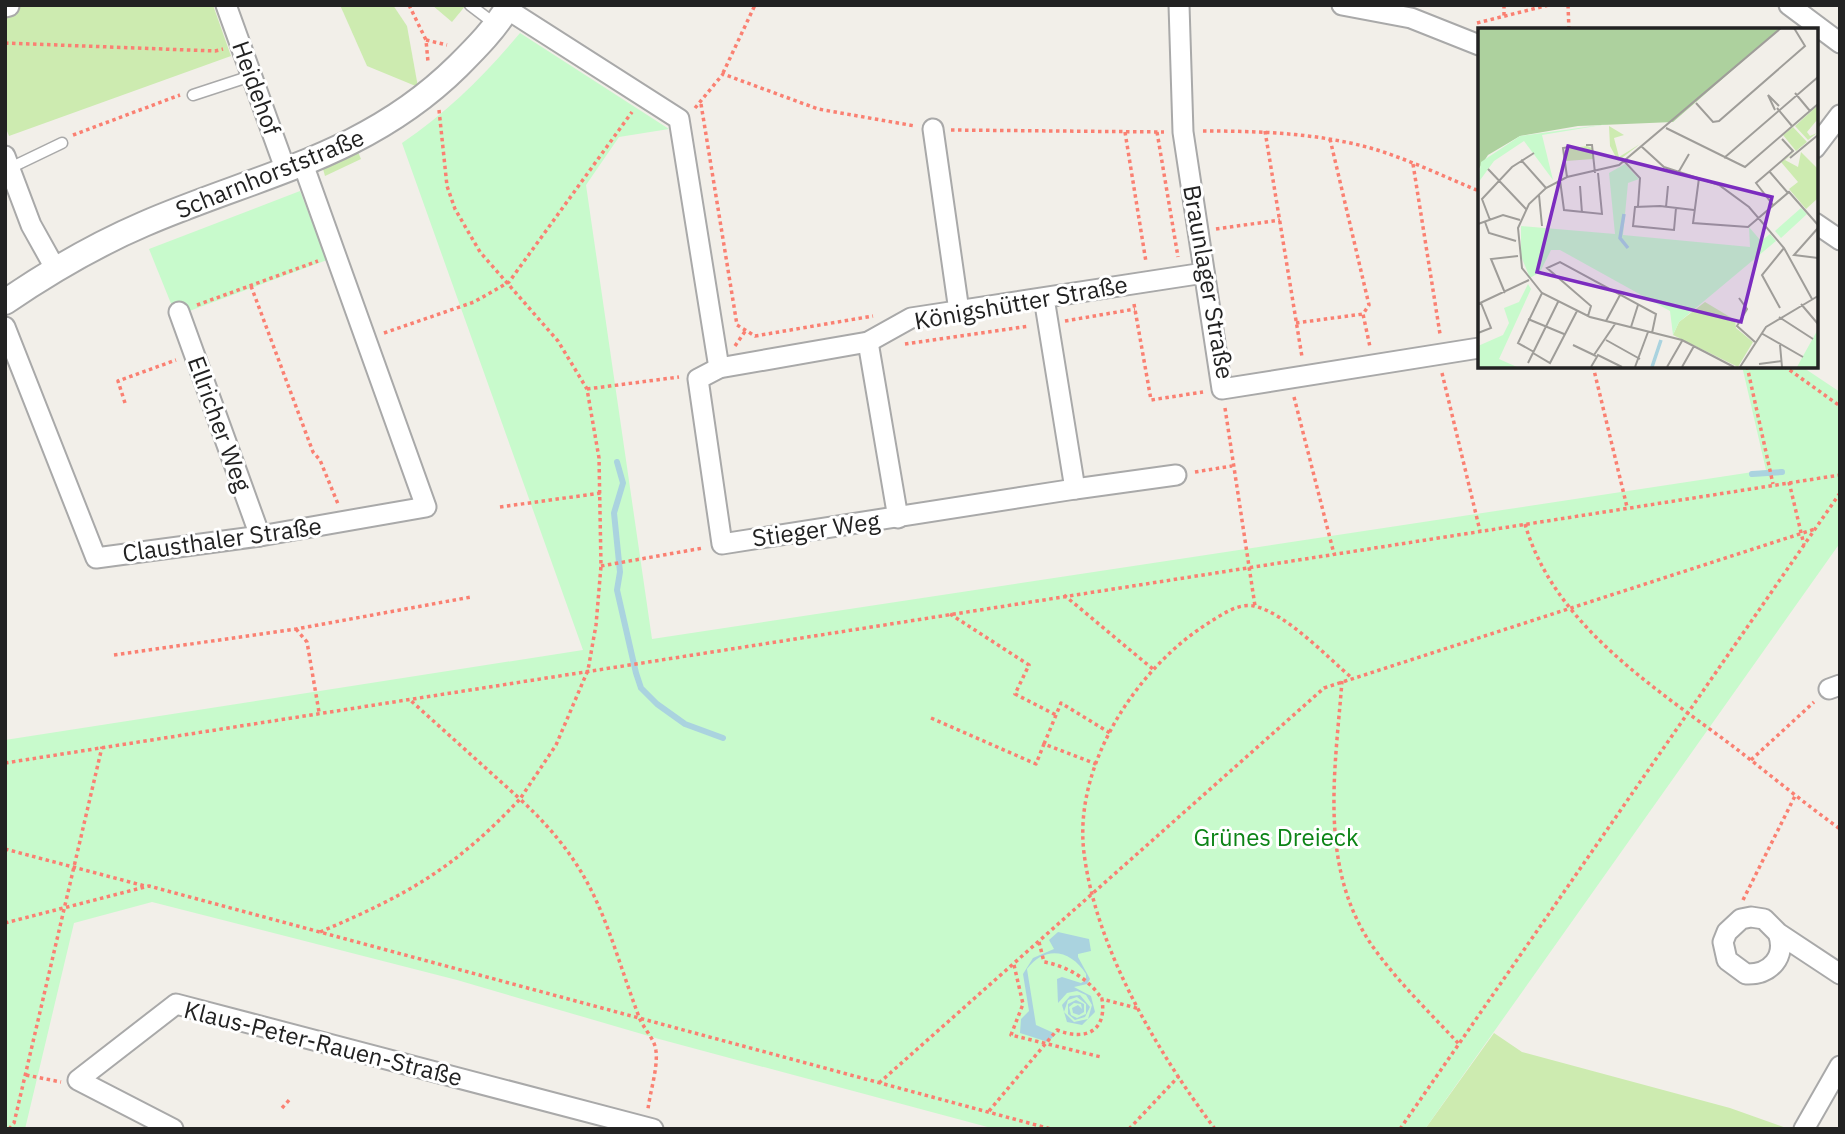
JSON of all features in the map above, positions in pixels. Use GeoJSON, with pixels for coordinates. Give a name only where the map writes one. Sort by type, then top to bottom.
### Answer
{"type":"FeatureCollection","features":[{"type":"Feature","properties":{"kind":"street","name":"Heidehof"},"geometry":{"type":"LineString","coordinates":[[226,5],[251,76],[295,167]]}},
{"type":"Feature","properties":{"kind":"street","name":"Braunlager Straße"},"geometry":{"type":"LineString","coordinates":[[1179,5],[1183,132],[1222,389],[1478,348]]}},
{"type":"Feature","properties":{"kind":"street"},"geometry":{"type":"LineString","coordinates":[[1342,5],[1413,12],[1478,44]]}},
{"type":"Feature","properties":{"kind":"street"},"geometry":{"type":"LineString","coordinates":[[1788,5],[1840,43]]}},
{"type":"Feature","properties":{"kind":"street","name":"Scharnhorststraße"},"geometry":{"type":"LineString","coordinates":[[5,302],[55,268],[144,224],[295,167],[371,134],[432,92],[473,51],[504,13]]}},
{"type":"Feature","properties":{"kind":"street"},"geometry":{"type":"LineString","coordinates":[[504,13],[679,119],[719,368]]}},
{"type":"Feature","properties":{"kind":"street"},"geometry":{"type":"LineString","coordinates":[[1817,145],[1840,115]]}},
{"type":"Feature","properties":{"kind":"street"},"geometry":{"type":"LineString","coordinates":[[933,129],[959,311]]}},
{"type":"Feature","properties":{"kind":"street"},"geometry":{"type":"LineString","coordinates":[[7,162],[32,225],[55,268]]}},
{"type":"Feature","properties":{"kind":"street","name":"Clausthaler Straße"},"geometry":{"type":"LineString","coordinates":[[5,327],[96,558],[260,536],[426,507],[334,255],[295,167]]}},
{"type":"Feature","properties":{"kind":"street"},"geometry":{"type":"LineString","coordinates":[[1817,224],[1840,240]]}},
{"type":"Feature","properties":{"kind":"street","name":"Königshütter Straße"},"geometry":{"type":"LineString","coordinates":[[698,379],[719,368],[868,342],[911,318],[1204,273]]}},
{"type":"Feature","properties":{"kind":"street"},"geometry":{"type":"LineString","coordinates":[[1044,298],[1075,489]]}},
{"type":"Feature","properties":{"kind":"street","name":"Ellricher Weg"},"geometry":{"type":"LineString","coordinates":[[179,312],[260,536]]}},
{"type":"Feature","properties":{"kind":"street"},"geometry":{"type":"LineString","coordinates":[[868,342],[898,518]]}},
{"type":"Feature","properties":{"kind":"street","name":"Stieger Weg"},"geometry":{"type":"LineString","coordinates":[[698,379],[722,544],[1176,475]]}},
{"type":"Feature","properties":{"kind":"street"},"geometry":{"type":"LineString","coordinates":[[1778,933],[1781,950],[1778,960],[1765,972],[1746,974],[1734,968],[1724,952],[1724,942],[1732,925],[1751,917],[1764,919],[1778,933],[1840,974]]}},
{"type":"Feature","properties":{"kind":"street","name":"Klaus-Peter-Rauen-Straße"},"geometry":{"type":"LineString","coordinates":[[78,1080],[176,1004],[649,1128]]}},
{"type":"Feature","properties":{"kind":"street"},"geometry":{"type":"LineString","coordinates":[[1804,1129],[1840,1066]]}},
{"type":"Feature","properties":{"kind":"street"},"geometry":{"type":"LineString","coordinates":[[78,1080],[173,1129]]}},
{"type":"Feature","properties":{"kind":"lane"},"geometry":{"type":"LineString","coordinates":[[470,5],[504,13]]}},
{"type":"Feature","properties":{"kind":"lane"},"geometry":{"type":"LineString","coordinates":[[193,95],[251,76]]}},
{"type":"Feature","properties":{"kind":"lane"},"geometry":{"type":"LineString","coordinates":[[7,162],[62,143]]}},
{"type":"Feature","properties":{"kind":"path"},"geometry":{"type":"LineString","coordinates":[[319,932],[390,902],[441,872],[480,840],[520,799],[556,745],[588,670],[596,625],[601,566],[601,493],[599,458],[587,389],[558,341],[480,252],[455,209],[447,186],[442,116],[432,92],[426,40],[409,5]]}},
{"type":"Feature","properties":{"kind":"path"},"geometry":{"type":"LineString","coordinates":[[679,119],[701,104],[723,74],[755,5]]}},
{"type":"Feature","properties":{"kind":"path"},"geometry":{"type":"LineString","coordinates":[[1504,5],[1504,18],[1549,5]]}},
{"type":"Feature","properties":{"kind":"path"},"geometry":{"type":"LineString","coordinates":[[1568,5],[1569,28]]}},
{"type":"Feature","properties":{"kind":"path"},"geometry":{"type":"LineString","coordinates":[[5,43],[215,51],[240,44]]}},
{"type":"Feature","properties":{"kind":"path"},"geometry":{"type":"LineString","coordinates":[[723,74],[818,109],[933,129],[1265,131],[1330,139],[1375,149],[1478,191]]}},
{"type":"Feature","properties":{"kind":"path"},"geometry":{"type":"LineString","coordinates":[[62,143],[68,136],[181,94],[193,95]]}},
{"type":"Feature","properties":{"kind":"path"},"geometry":{"type":"LineString","coordinates":[[365,339],[474,302],[509,282],[644,96]]}},
{"type":"Feature","properties":{"kind":"path"},"geometry":{"type":"LineString","coordinates":[[701,104],[737,325],[755,336],[875,316]]}},
{"type":"Feature","properties":{"kind":"path"},"geometry":{"type":"LineString","coordinates":[[1125,131],[1140,283],[1135,309],[1151,400],[1222,389],[1255,606]]}},
{"type":"Feature","properties":{"kind":"path"},"geometry":{"type":"LineString","coordinates":[[1265,131],[1296,323],[1297,377],[1334,554]]}},
{"type":"Feature","properties":{"kind":"path"},"geometry":{"type":"LineString","coordinates":[[1157,132],[1182,276]]}},
{"type":"Feature","properties":{"kind":"path"},"geometry":{"type":"LineString","coordinates":[[1330,139],[1370,304],[1363,314],[1374,365]]}},
{"type":"Feature","properties":{"kind":"path"},"geometry":{"type":"LineString","coordinates":[[1198,232],[1280,220]]}},
{"type":"Feature","properties":{"kind":"path"},"geometry":{"type":"LineString","coordinates":[[179,312],[334,255]]}},
{"type":"Feature","properties":{"kind":"path","name":"Clausthaler Straße"},"geometry":{"type":"LineString","coordinates":[[251,286],[313,452],[320,460],[345,522]]}},
{"type":"Feature","properties":{"kind":"path"},"geometry":{"type":"LineString","coordinates":[[868,342],[909,344],[1135,309]]}},
{"type":"Feature","properties":{"kind":"path"},"geometry":{"type":"LineString","coordinates":[[1296,323],[1363,314]]}},
{"type":"Feature","properties":{"kind":"path"},"geometry":{"type":"LineString","coordinates":[[124,403],[118,381],[194,353]]}},
{"type":"Feature","properties":{"kind":"path"},"geometry":{"type":"LineString","coordinates":[[1593,368],[1627,507]]}},
{"type":"Feature","properties":{"kind":"path"},"geometry":{"type":"LineString","coordinates":[[1747,368],[1773,484]]}},
{"type":"Feature","properties":{"kind":"path"},"geometry":{"type":"LineString","coordinates":[[1787,368],[1840,405]]}},
{"type":"Feature","properties":{"kind":"path"},"geometry":{"type":"LineString","coordinates":[[587,389],[691,375],[698,379]]}},
{"type":"Feature","properties":{"kind":"path"},"geometry":{"type":"LineString","coordinates":[[1176,475],[1233,466]]}},
{"type":"Feature","properties":{"kind":"path"},"geometry":{"type":"LineString","coordinates":[[5,763],[1840,475]]}},
{"type":"Feature","properties":{"kind":"path"},"geometry":{"type":"LineString","coordinates":[[1789,482],[1804,545]]}},
{"type":"Feature","properties":{"kind":"path"},"geometry":{"type":"LineString","coordinates":[[500,507],[601,493]]}},
{"type":"Feature","properties":{"kind":"path"},"geometry":{"type":"LineString","coordinates":[[1400,1129],[1840,493]]}},
{"type":"Feature","properties":{"kind":"path"},"geometry":{"type":"LineString","coordinates":[[1475,508],[1480,531]]}},
{"type":"Feature","properties":{"kind":"path"},"geometry":{"type":"LineString","coordinates":[[1525,524],[1533,547],[1570,607],[1603,645],[1840,829]]}},
{"type":"Feature","properties":{"kind":"path"},"geometry":{"type":"LineString","coordinates":[[879,1083],[1324,688],[1815,529]]}},
{"type":"Feature","properties":{"kind":"path"},"geometry":{"type":"LineString","coordinates":[[601,566],[722,544]]}},
{"type":"Feature","properties":{"kind":"path"},"geometry":{"type":"LineString","coordinates":[[1064,595],[1154,670]]}},
{"type":"Feature","properties":{"kind":"path"},"geometry":{"type":"LineString","coordinates":[[114,655],[296,629],[471,597]]}},
{"type":"Feature","properties":{"kind":"path"},"geometry":{"type":"LineString","coordinates":[[1215,1129],[1179,1076],[1140,1009],[1114,957],[1092,895],[1083,830],[1096,764],[1110,733],[1154,670],[1203,626],[1227,611],[1242,606],[1255,606],[1275,615],[1352,678]]}},
{"type":"Feature","properties":{"kind":"path"},"geometry":{"type":"LineString","coordinates":[[949,613],[1029,665],[1014,694],[1056,715]]}},
{"type":"Feature","properties":{"kind":"path"},"geometry":{"type":"LineString","coordinates":[[296,629],[307,642],[319,712]]}},
{"type":"Feature","properties":{"kind":"path"},"geometry":{"type":"LineString","coordinates":[[1342,681],[1333,807],[1340,877],[1373,947],[1460,1044]]}},
{"type":"Feature","properties":{"kind":"path"},"geometry":{"type":"LineString","coordinates":[[1751,760],[1834,687]]}},
{"type":"Feature","properties":{"kind":"path"},"geometry":{"type":"LineString","coordinates":[[409,699],[556,835],[590,885],[611,933],[639,1018],[656,1050],[649,1128]]}},
{"type":"Feature","properties":{"kind":"path"},"geometry":{"type":"LineString","coordinates":[[931,718],[1036,764],[1061,704],[1110,733]]}},
{"type":"Feature","properties":{"kind":"path"},"geometry":{"type":"LineString","coordinates":[[1044,744],[1096,764]]}},
{"type":"Feature","properties":{"kind":"path"},"geometry":{"type":"LineString","coordinates":[[9,1129],[14,1123],[26,1075],[102,747]]}},
{"type":"Feature","properties":{"kind":"path"},"geometry":{"type":"LineString","coordinates":[[1732,925],[1795,796]]}},
{"type":"Feature","properties":{"kind":"path"},"geometry":{"type":"LineString","coordinates":[[5,849],[1051,1129]]}},
{"type":"Feature","properties":{"kind":"path"},"geometry":{"type":"LineString","coordinates":[[5,923],[149,886]]}},
{"type":"Feature","properties":{"kind":"path"},"geometry":{"type":"LineString","coordinates":[[989,1112],[1057,1030],[1078,1036],[1093,1030],[1102,1018],[1102,999],[1093,986],[1062,965],[1044,962],[1039,942]]}},
{"type":"Feature","properties":{"kind":"path"},"geometry":{"type":"LineString","coordinates":[[1014,964],[1023,1004],[1011,1035],[1101,1057]]}},
{"type":"Feature","properties":{"kind":"path"},"geometry":{"type":"LineString","coordinates":[[1102,999],[1140,1009]]}},
{"type":"Feature","properties":{"kind":"path"},"geometry":{"type":"LineString","coordinates":[[26,1075],[61,1082],[78,1080]]}},
{"type":"Feature","properties":{"kind":"path"},"geometry":{"type":"LineString","coordinates":[[1129,1129],[1179,1076]]}},
{"type":"Feature","properties":{"kind":"path"},"geometry":{"type":"LineString","coordinates":[[282,1108],[291,1098]]}},
{"type":"Feature","properties":{"kind":"green space"},"geometry":{"type":"Polygon","coordinates":[[[24,5],[213,5],[231,56],[9,136],[5,126],[5,13],[24,5]]]}},
{"type":"Feature","properties":{"kind":"green space"},"geometry":{"type":"Polygon","coordinates":[[[340,5],[393,5],[407,26],[418,87],[367,66],[340,5]]]}},
{"type":"Feature","properties":{"kind":"green space"},"geometry":{"type":"Polygon","coordinates":[[[432,5],[466,5],[452,22],[432,5]]]}},
{"type":"Feature","properties":{"kind":"green space","name":"Grünes Dreieck"},"geometry":{"type":"Polygon","coordinates":[[[520,33],[669,129],[619,137],[586,185],[652,639],[1766,470],[1742,368],[1804,368],[1840,392],[1840,543],[1425,1129],[995,1129],[659,1039],[457,980],[152,902],[74,923],[25,1129],[5,1129],[5,740],[583,650],[402,143],[435,119],[493,64],[520,33]]]}},
{"type":"Feature","properties":{"kind":"green space"},"geometry":{"type":"Polygon","coordinates":[[[358,152],[361,159],[325,176],[323,169],[358,152]]]}},
{"type":"Feature","properties":{"kind":"green space"},"geometry":{"type":"Polygon","coordinates":[[[300,191],[327,260],[176,316],[149,249],[300,191]]]}},
{"type":"Feature","properties":{"kind":"green space"},"geometry":{"type":"Polygon","coordinates":[[[1494,1033],[1522,1052],[1730,1108],[1789,1129],[1425,1129],[1494,1033]]]}},
{"type":"Feature","properties":{"kind":"water"},"geometry":{"type":"Polygon","coordinates":[[[1058,932],[1089,939],[1091,951],[1078,954],[1078,957],[1090,979],[1087,984],[1074,987],[1091,996],[1095,1012],[1088,1019],[1092,1005],[1086,995],[1077,991],[1067,993],[1058,1003],[1057,979],[1062,977],[1081,983],[1086,980],[1086,974],[1073,960],[1050,954],[1034,961],[1027,969],[1036,1025],[1056,1034],[1048,1042],[1020,1033],[1021,1019],[1029,1011],[1023,974],[1033,958],[1054,949],[1049,940],[1058,932]]]}},
{"type":"Feature","properties":{"kind":"water"},"geometry":{"type":"Polygon","coordinates":[[[1080,995],[1090,1007],[1085,1017],[1075,1020],[1068,1014],[1068,1004],[1076,1000],[1084,1004],[1084,1012],[1079,1015],[1073,1013],[1072,1008],[1078,1005],[1082,1009],[1081,1004],[1074,1003],[1069,1007],[1071,1015],[1077,1018],[1086,1014],[1086,1004],[1077,997],[1068,1000],[1064,1012],[1062,1005],[1070,996],[1080,995]]]}},
{"type":"Feature","properties":{"kind":"water"},"geometry":{"type":"Polygon","coordinates":[[[1064,1012],[1074,1022],[1088,1019],[1082,1025],[1067,1022],[1064,1012]]]}},
{"type":"Feature","properties":{"kind":"waterway"},"geometry":{"type":"LineString","coordinates":[[617,462],[623,483],[614,513],[620,572],[617,590],[641,688],[657,704],[685,724],[723,738]]}},
{"type":"Feature","properties":{"kind":"waterway"},"geometry":{"type":"LineString","coordinates":[[1752,474],[1782,472]]}}]}
